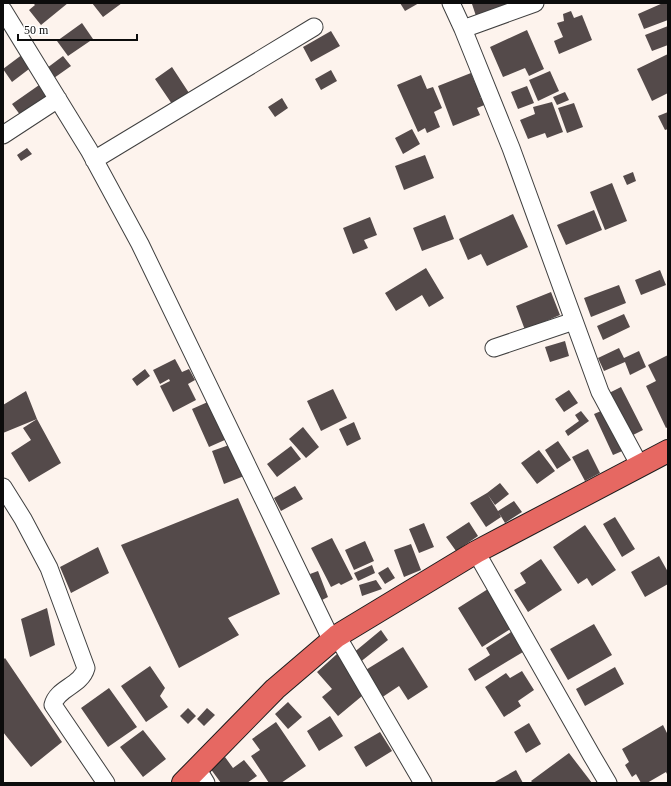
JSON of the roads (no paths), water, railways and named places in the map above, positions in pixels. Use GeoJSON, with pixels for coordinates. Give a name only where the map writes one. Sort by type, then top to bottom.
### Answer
{"type":"FeatureCollection","features":[{"type":"Feature","properties":{"kind":"highway"},"geometry":{"type":"LineString","coordinates":[[195,778],[276,689],[335,639],[476,552],[668,451]]}},
{"type":"Feature","properties":{"kind":"street"},"geometry":{"type":"LineString","coordinates":[[451,3],[463,28],[511,148],[600,392],[640,466]]}},
{"type":"Feature","properties":{"kind":"street"},"geometry":{"type":"LineString","coordinates":[[463,28],[536,3]]}},
{"type":"Feature","properties":{"kind":"street"},"geometry":{"type":"LineString","coordinates":[[3,10],[94,160],[140,244],[335,639],[423,783]]}},
{"type":"Feature","properties":{"kind":"street"},"geometry":{"type":"LineString","coordinates":[[94,160],[314,26]]}},
{"type":"Feature","properties":{"kind":"street"},"geometry":{"type":"LineString","coordinates":[[3,135],[58,99]]}},
{"type":"Feature","properties":{"kind":"street"},"geometry":{"type":"LineString","coordinates":[[494,348],[574,321]]}},
{"type":"Feature","properties":{"kind":"street"},"geometry":{"type":"LineString","coordinates":[[3,487],[23,519],[49,568],[86,668],[81,678],[59,695],[54,700],[53,705],[106,783]]}},
{"type":"Feature","properties":{"kind":"street"},"geometry":{"type":"LineString","coordinates":[[476,552],[608,783]]}}]}
